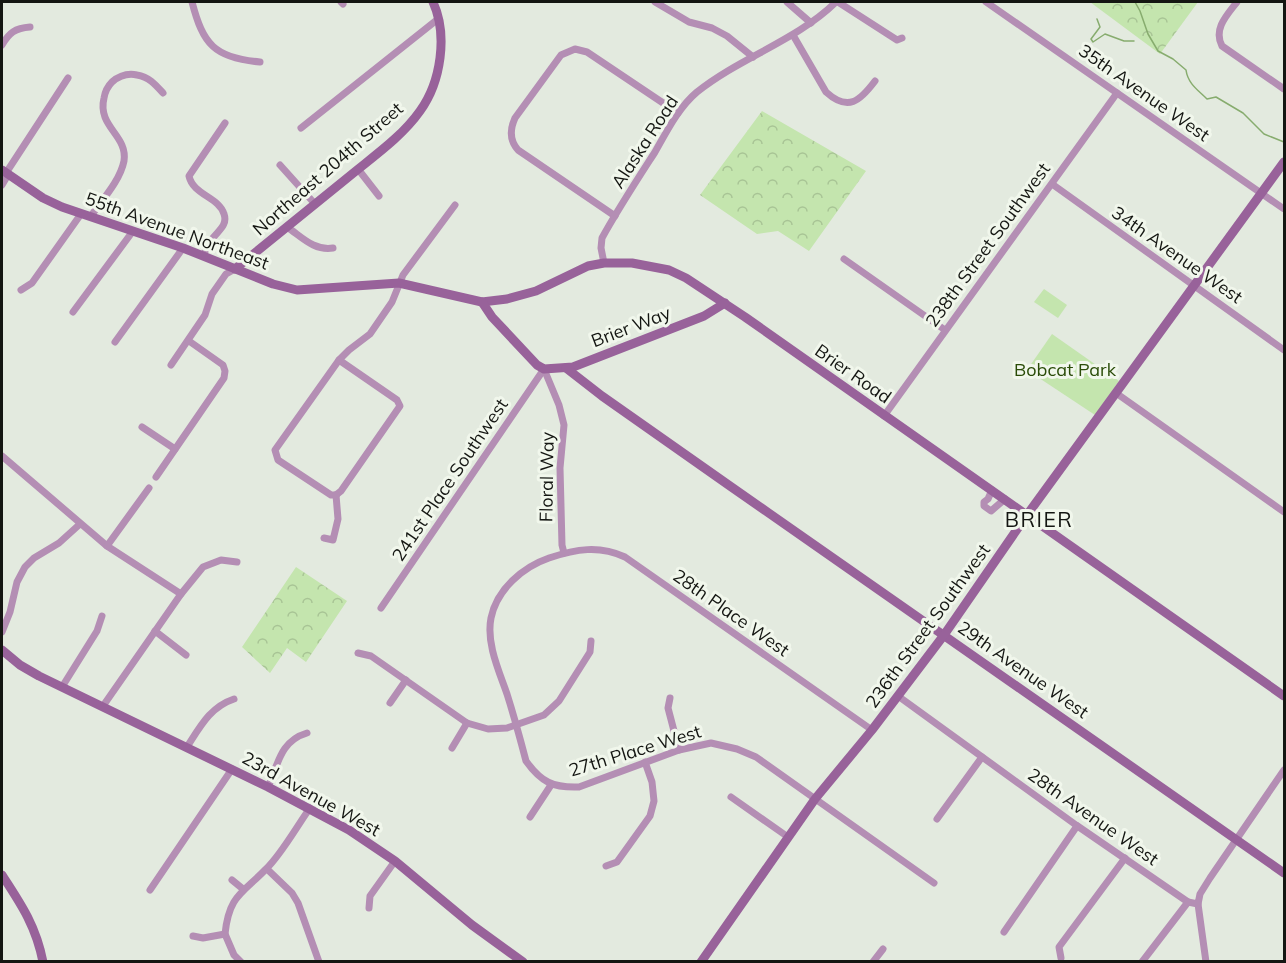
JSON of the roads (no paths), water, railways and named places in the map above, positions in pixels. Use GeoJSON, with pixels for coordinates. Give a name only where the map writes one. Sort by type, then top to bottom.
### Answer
{"type":"FeatureCollection","features":[{"type":"Feature","properties":{"kind":"street"},"geometry":{"type":"LineString","coordinates":[[192,2],[199,27],[215,48],[238,60],[260,62]]}},
{"type":"Feature","properties":{"kind":"street","name":"Northeast 204th Street"},"geometry":{"type":"LineString","coordinates":[[171,365],[206,315],[212,294],[226,274],[358,170],[401,133],[421,110],[435,81],[440,61],[438,19],[433,2]]}},
{"type":"Feature","properties":{"kind":"street"},"geometry":{"type":"LineString","coordinates":[[655,2],[689,22],[712,28],[727,36],[753,57]]}},
{"type":"Feature","properties":{"kind":"street"},"geometry":{"type":"LineString","coordinates":[[787,2],[796,7],[811,23]]}},
{"type":"Feature","properties":{"kind":"street"},"geometry":{"type":"LineString","coordinates":[[837,2],[897,40],[902,38]]}},
{"type":"Feature","properties":{"kind":"street","name":"Alaska Road"},"geometry":{"type":"LineString","coordinates":[[603,263],[602,238],[678,113],[695,94],[719,76],[794,35],[837,2]]}},
{"type":"Feature","properties":{"kind":"street","name":"35th Avenue West"},"geometry":{"type":"LineString","coordinates":[[986,2],[1284,209]]}},
{"type":"Feature","properties":{"kind":"street"},"geometry":{"type":"LineString","coordinates":[[1238,2],[1223,21],[1218,31],[1218,39],[1222,46],[1284,89]]}},
{"type":"Feature","properties":{"kind":"street"},"geometry":{"type":"LineString","coordinates":[[301,128],[438,19]]}},
{"type":"Feature","properties":{"kind":"street"},"geometry":{"type":"LineString","coordinates":[[2,45],[9,34],[19,27],[30,27]]}},
{"type":"Feature","properties":{"kind":"street"},"geometry":{"type":"LineString","coordinates":[[794,35],[826,92],[833,99],[841,103],[852,103],[864,96],[875,81]]}},
{"type":"Feature","properties":{"kind":"street"},"geometry":{"type":"LineString","coordinates":[[615,216],[518,150],[512,140],[511,129],[515,118],[561,55],[575,49],[587,51],[678,113]]}},
{"type":"Feature","properties":{"kind":"street"},"geometry":{"type":"LineString","coordinates":[[21,290],[32,283],[119,175],[124,154],[122,145],[102,113],[107,88],[120,76],[130,74],[150,79],[163,93]]}},
{"type":"Feature","properties":{"kind":"street"},"geometry":{"type":"LineString","coordinates":[[2,185],[5,173],[68,78]]}},
{"type":"Feature","properties":{"kind":"street","name":"238th Street Southwest"},"geometry":{"type":"LineString","coordinates":[[884,416],[1117,93]]}},
{"type":"Feature","properties":{"kind":"street"},"geometry":{"type":"LineString","coordinates":[[204,256],[211,239],[220,231],[225,217],[223,211],[208,197],[196,190],[189,176],[225,123]]}},
{"type":"Feature","properties":{"kind":"street","name":"236th Street Southwest"},"geometry":{"type":"LineString","coordinates":[[701,962],[815,799],[872,730],[944,635],[1028,515],[1284,162]]}},
{"type":"Feature","properties":{"kind":"street"},"geometry":{"type":"LineString","coordinates":[[280,165],[315,204]]}},
{"type":"Feature","properties":{"kind":"street"},"geometry":{"type":"LineString","coordinates":[[358,170],[380,196]]}},
{"type":"Feature","properties":{"kind":"street","name":"55th Avenue Northeast"},"geometry":{"type":"LineString","coordinates":[[5,173],[43,198],[183,248],[273,284],[309,291],[352,285]]}},
{"type":"Feature","properties":{"kind":"street","name":"34th Avenue West"},"geometry":{"type":"LineString","coordinates":[[1052,184],[1284,350]]}},
{"type":"Feature","properties":{"kind":"street"},"geometry":{"type":"LineString","coordinates":[[339,360],[397,400],[400,406],[341,491],[336,495],[331,495],[278,460],[275,450],[339,360],[370,334],[392,302],[403,275],[455,205]]}},
{"type":"Feature","properties":{"kind":"street"},"geometry":{"type":"LineString","coordinates":[[288,227],[314,246],[324,249],[333,248]]}},
{"type":"Feature","properties":{"kind":"street"},"geometry":{"type":"LineString","coordinates":[[73,312],[132,231]]}},
{"type":"Feature","properties":{"kind":"street"},"geometry":{"type":"LineString","coordinates":[[115,342],[183,248]]}},
{"type":"Feature","properties":{"kind":"street"},"geometry":{"type":"LineString","coordinates":[[844,259],[945,330]]}},
{"type":"Feature","properties":{"kind":"street","name":"Brier Road"},"geometry":{"type":"LineString","coordinates":[[352,285],[399,283],[482,302],[507,299],[536,291],[578,270],[603,263],[632,263],[669,270],[725,303],[1001,503],[1028,515],[1284,696]]}},
{"type":"Feature","properties":{"kind":"street"},"geometry":{"type":"LineString","coordinates":[[482,302],[492,317],[544,369]]}},
{"type":"Feature","properties":{"kind":"street","name":"Brier Way"},"geometry":{"type":"LineString","coordinates":[[544,369],[566,368],[704,316],[725,303]]}},
{"type":"Feature","properties":{"kind":"street"},"geometry":{"type":"LineString","coordinates":[[156,477],[224,378],[223,365],[189,341]]}},
{"type":"Feature","properties":{"kind":"street","name":"29th Avenue West"},"geometry":{"type":"LineString","coordinates":[[566,368],[602,396],[1284,873]]}},
{"type":"Feature","properties":{"kind":"street","name":"Floral Way"},"geometry":{"type":"LineString","coordinates":[[544,369],[559,405],[564,425],[560,478],[561,535],[564,553]]}},
{"type":"Feature","properties":{"kind":"street","name":"241st Place Southwest"},"geometry":{"type":"LineString","coordinates":[[381,608],[544,369]]}},
{"type":"Feature","properties":{"kind":"street"},"geometry":{"type":"LineString","coordinates":[[1116,393],[1284,512]]}},
{"type":"Feature","properties":{"kind":"street"},"geometry":{"type":"LineString","coordinates":[[142,427],[175,449]]}},
{"type":"Feature","properties":{"kind":"street"},"geometry":{"type":"LineString","coordinates":[[2,456],[107,546],[181,594]]}},
{"type":"Feature","properties":{"kind":"street"},"geometry":{"type":"LineString","coordinates":[[107,546],[149,488]]}},
{"type":"Feature","properties":{"kind":"street"},"geometry":{"type":"LineString","coordinates":[[324,538],[333,540],[338,519],[336,495]]}},
{"type":"Feature","properties":{"kind":"street"},"geometry":{"type":"LineString","coordinates":[[990,495],[984,502],[984,506],[991,511],[1001,503]]}},
{"type":"Feature","properties":{"kind":"street"},"geometry":{"type":"LineString","coordinates":[[2,632],[10,612],[16,582],[25,567],[34,558],[60,543],[80,524]]}},
{"type":"Feature","properties":{"kind":"street","name":"28th Place West"},"geometry":{"type":"LineString","coordinates":[[564,553],[599,548],[625,556],[872,730]]}},
{"type":"Feature","properties":{"kind":"street","name":"27th Place West"},"geometry":{"type":"LineString","coordinates":[[564,553],[521,572],[499,599],[491,619],[491,644],[526,761],[536,774],[551,785],[566,788],[579,787],[679,750],[711,743],[737,748],[756,758],[934,883]]}},
{"type":"Feature","properties":{"kind":"street"},"geometry":{"type":"LineString","coordinates":[[103,706],[181,594],[203,567],[221,560],[237,562]]}},
{"type":"Feature","properties":{"kind":"street"},"geometry":{"type":"LineString","coordinates":[[62,687],[97,632],[102,616]]}},
{"type":"Feature","properties":{"kind":"street"},"geometry":{"type":"LineString","coordinates":[[155,631],[186,655]]}},
{"type":"Feature","properties":{"kind":"street"},"geometry":{"type":"LineString","coordinates":[[358,653],[371,656],[467,723],[488,729],[517,726],[544,715],[558,701],[590,652],[591,641]]}},
{"type":"Feature","properties":{"kind":"street","name":"23rd Avenue West"},"geometry":{"type":"LineString","coordinates":[[2,652],[30,671],[310,808],[395,861],[472,925],[523,962]]}},
{"type":"Feature","properties":{"kind":"street"},"geometry":{"type":"LineString","coordinates":[[390,703],[406,680]]}},
{"type":"Feature","properties":{"kind":"street","name":"28th Avenue West"},"geometry":{"type":"LineString","coordinates":[[898,696],[1077,826],[1188,902]]}},
{"type":"Feature","properties":{"kind":"street"},"geometry":{"type":"LineString","coordinates":[[669,698],[668,708],[679,750]]}},
{"type":"Feature","properties":{"kind":"street"},"geometry":{"type":"LineString","coordinates":[[187,747],[208,715],[217,706],[234,699]]}},
{"type":"Feature","properties":{"kind":"street"},"geometry":{"type":"LineString","coordinates":[[452,748],[467,723]]}},
{"type":"Feature","properties":{"kind":"street"},"geometry":{"type":"LineString","coordinates":[[268,787],[281,752],[290,740],[307,733]]}},
{"type":"Feature","properties":{"kind":"street"},"geometry":{"type":"LineString","coordinates":[[937,819],[982,757]]}},
{"type":"Feature","properties":{"kind":"street"},"geometry":{"type":"LineString","coordinates":[[606,867],[617,862],[650,816],[654,801],[652,782],[645,762]]}},
{"type":"Feature","properties":{"kind":"street"},"geometry":{"type":"LineString","coordinates":[[150,890],[232,769]]}},
{"type":"Feature","properties":{"kind":"street"},"geometry":{"type":"LineString","coordinates":[[1206,962],[1198,904],[1205,885],[1284,770]]}},
{"type":"Feature","properties":{"kind":"street"},"geometry":{"type":"LineString","coordinates":[[530,817],[551,785]]}},
{"type":"Feature","properties":{"kind":"street"},"geometry":{"type":"LineString","coordinates":[[731,797],[788,837]]}},
{"type":"Feature","properties":{"kind":"street"},"geometry":{"type":"LineString","coordinates":[[241,962],[234,955],[225,934],[226,918],[243,890],[267,869],[310,808]]}},
{"type":"Feature","properties":{"kind":"street"},"geometry":{"type":"LineString","coordinates":[[1004,932],[1077,826]]}},
{"type":"Feature","properties":{"kind":"street"},"geometry":{"type":"LineString","coordinates":[[1061,958],[1059,947],[1125,858]]}},
{"type":"Feature","properties":{"kind":"street"},"geometry":{"type":"LineString","coordinates":[[369,908],[370,896],[395,861]]}},
{"type":"Feature","properties":{"kind":"street"},"geometry":{"type":"LineString","coordinates":[[267,869],[292,893],[298,903],[319,962]]}},
{"type":"Feature","properties":{"kind":"street"},"geometry":{"type":"LineString","coordinates":[[2,875],[28,915],[39,942],[43,962]]}},
{"type":"Feature","properties":{"kind":"street"},"geometry":{"type":"LineString","coordinates":[[232,880],[243,890]]}},
{"type":"Feature","properties":{"kind":"street"},"geometry":{"type":"LineString","coordinates":[[1142,962],[1188,902],[1198,904]]}},
{"type":"Feature","properties":{"kind":"street"},"geometry":{"type":"LineString","coordinates":[[193,936],[203,938],[225,934]]}},
{"type":"Feature","properties":{"kind":"street"},"geometry":{"type":"LineString","coordinates":[[873,962],[883,949]]}},
{"type":"Feature","properties":{"kind":"waterway"},"geometry":{"type":"LineString","coordinates":[[1135,2],[1148,34],[1158,51],[1173,59],[1186,70],[1191,83],[1200,93],[1207,99],[1216,97],[1243,113],[1264,134],[1284,142]]}},
{"type":"Feature","properties":{"kind":"waterway"},"geometry":{"type":"LineString","coordinates":[[1097,19],[1100,27],[1091,39],[1093,42],[1105,34],[1124,41],[1134,41]]}},
{"type":"Feature","properties":{"kind":"district","name":"BRIER"},"geometry":{"type":"Point","coordinates":[1039,520]}},
{"type":"Feature","properties":{"kind":"park label","name":"Bobcat Park"},"geometry":{"type":"Point","coordinates":[1065,370]}}]}
